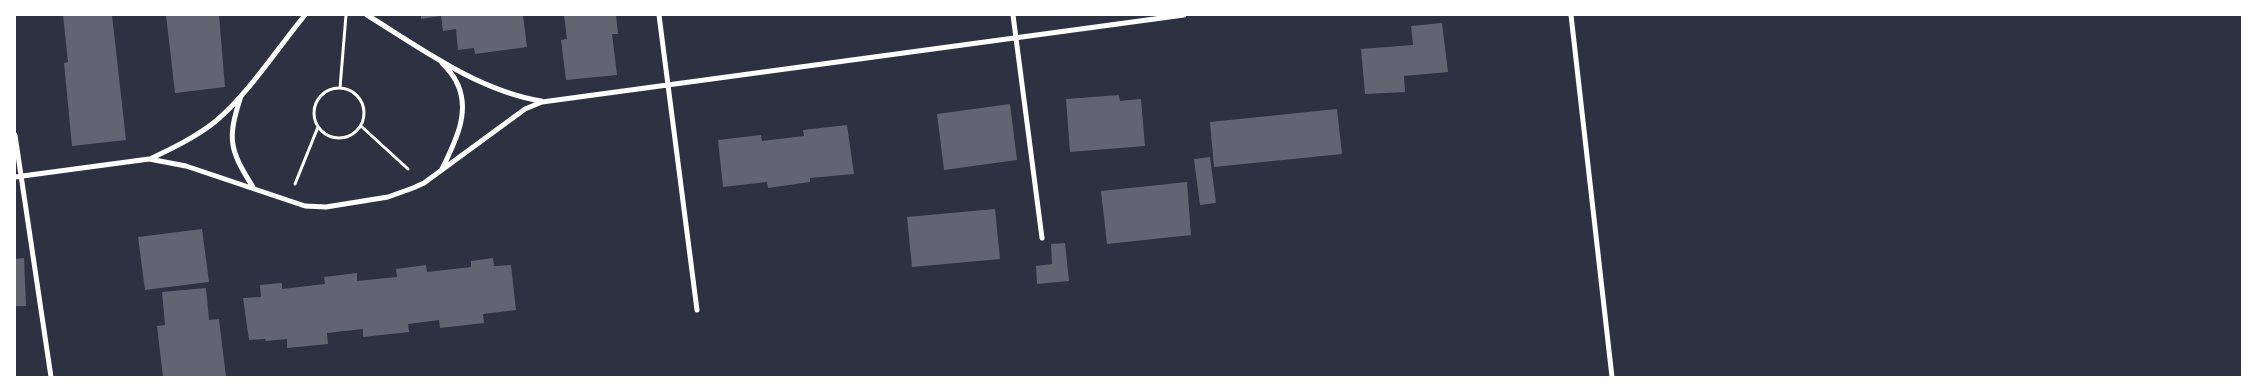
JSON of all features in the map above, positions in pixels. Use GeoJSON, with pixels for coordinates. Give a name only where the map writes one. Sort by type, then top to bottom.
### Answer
{"type":"FeatureCollection","features":[{"type":"Feature","properties":{"kind":"street"},"geometry":{"type":"LineString","coordinates":[[149,159],[198,134],[217,120],[242,93],[304,15]]}},
{"type":"Feature","properties":{"kind":"street"},"geometry":{"type":"LineString","coordinates":[[368,15],[440,60],[502,92],[542,102]]}},
{"type":"Feature","properties":{"kind":"street"},"geometry":{"type":"LineString","coordinates":[[659,15],[697,310]]}},
{"type":"Feature","properties":{"kind":"street"},"geometry":{"type":"LineString","coordinates":[[1013,15],[1042,238]]}},
{"type":"Feature","properties":{"kind":"street"},"geometry":{"type":"LineString","coordinates":[[18,176],[149,159],[186,166],[253,187],[289,201],[315,207],[326,207],[399,194],[424,183],[518,114],[542,102],[1184,15]]}},
{"type":"Feature","properties":{"kind":"street"},"geometry":{"type":"LineString","coordinates":[[1571,15],[1612,377]]}},
{"type":"Feature","properties":{"kind":"street"},"geometry":{"type":"LineString","coordinates":[[440,60],[456,81],[462,98],[463,117],[458,135],[442,170]]}},
{"type":"Feature","properties":{"kind":"street"},"geometry":{"type":"LineString","coordinates":[[242,93],[231,131],[232,148],[239,165],[253,187]]}},
{"type":"Feature","properties":{"kind":"street"},"geometry":{"type":"LineString","coordinates":[[15,135],[18,176],[51,377]]}},
{"type":"Feature","properties":{"kind":"path"},"geometry":{"type":"LineString","coordinates":[[340,88],[346,15]]}},
{"type":"Feature","properties":{"kind":"path"},"geometry":{"type":"LineString","coordinates":[[340,88],[355,94],[361,101],[364,109],[361,126],[356,132],[340,138],[325,134],[318,127],[314,113],[319,98],[332,89],[340,88]]}},
{"type":"Feature","properties":{"kind":"path"},"geometry":{"type":"LineString","coordinates":[[361,126],[424,183]]}},
{"type":"Feature","properties":{"kind":"path"},"geometry":{"type":"LineString","coordinates":[[289,201],[318,127]]}},
{"type":"Feature","properties":{"kind":"building"},"geometry":{"type":"Polygon","coordinates":[[[63,15],[112,15],[126,140],[72,146],[64,63],[68,62],[63,15]]]}},
{"type":"Feature","properties":{"kind":"building"},"geometry":{"type":"Polygon","coordinates":[[[166,15],[219,15],[225,87],[175,93],[166,15]]]}},
{"type":"Feature","properties":{"kind":"building"},"geometry":{"type":"Polygon","coordinates":[[[421,15],[523,15],[527,47],[475,54],[474,48],[458,50],[456,29],[443,31],[441,16],[421,19],[421,15]]]}},
{"type":"Feature","properties":{"kind":"building"},"geometry":{"type":"Polygon","coordinates":[[[564,15],[616,15],[618,34],[612,34],[617,75],[566,80],[561,40],[567,39],[564,15]]]}},
{"type":"Feature","properties":{"kind":"building"},"geometry":{"type":"Polygon","coordinates":[[[1442,23],[1448,72],[1404,76],[1405,92],[1365,94],[1361,49],[1413,45],[1411,26],[1442,23]]]}},
{"type":"Feature","properties":{"kind":"building"},"geometry":{"type":"Polygon","coordinates":[[[1119,95],[1120,101],[1141,99],[1145,146],[1070,152],[1066,99],[1119,95]]]}},
{"type":"Feature","properties":{"kind":"building"},"geometry":{"type":"Polygon","coordinates":[[[1010,104],[1017,160],[944,170],[937,114],[1010,104]]]}},
{"type":"Feature","properties":{"kind":"building"},"geometry":{"type":"Polygon","coordinates":[[[1337,109],[1342,154],[1214,167],[1210,122],[1337,109]]]}},
{"type":"Feature","properties":{"kind":"building"},"geometry":{"type":"Polygon","coordinates":[[[847,125],[854,174],[810,178],[810,182],[768,188],[767,182],[723,187],[718,140],[761,135],[762,141],[804,136],[803,130],[847,125]]]}},
{"type":"Feature","properties":{"kind":"building"},"geometry":{"type":"Polygon","coordinates":[[[1210,157],[1216,203],[1200,205],[1194,159],[1210,157]]]}},
{"type":"Feature","properties":{"kind":"building"},"geometry":{"type":"Polygon","coordinates":[[[1187,182],[1191,235],[1107,244],[1101,191],[1187,182]]]}},
{"type":"Feature","properties":{"kind":"building"},"geometry":{"type":"Polygon","coordinates":[[[995,209],[1000,259],[912,267],[907,217],[995,209]]]}},
{"type":"Feature","properties":{"kind":"building"},"geometry":{"type":"Polygon","coordinates":[[[202,229],[209,282],[145,290],[138,237],[202,229]]]}},
{"type":"Feature","properties":{"kind":"building"},"geometry":{"type":"Polygon","coordinates":[[[1065,243],[1069,281],[1037,284],[1036,266],[1052,264],[1051,244],[1065,243]]]}},
{"type":"Feature","properties":{"kind":"building"},"geometry":{"type":"Polygon","coordinates":[[[24,258],[26,306],[15,306],[15,259],[24,258]]]}},
{"type":"Feature","properties":{"kind":"building"},"geometry":{"type":"Polygon","coordinates":[[[493,258],[494,266],[511,265],[516,310],[483,314],[484,323],[440,328],[439,320],[408,324],[409,332],[363,337],[363,329],[327,333],[328,344],[287,348],[287,339],[249,340],[243,298],[261,297],[260,285],[282,283],[282,289],[325,284],[324,277],[357,273],[357,281],[397,277],[396,269],[426,265],[427,272],[471,267],[471,261],[493,258]]]}},
{"type":"Feature","properties":{"kind":"building"},"geometry":{"type":"Polygon","coordinates":[[[206,288],[209,320],[219,319],[226,377],[163,377],[157,326],[165,325],[162,292],[206,288]]]}}]}
